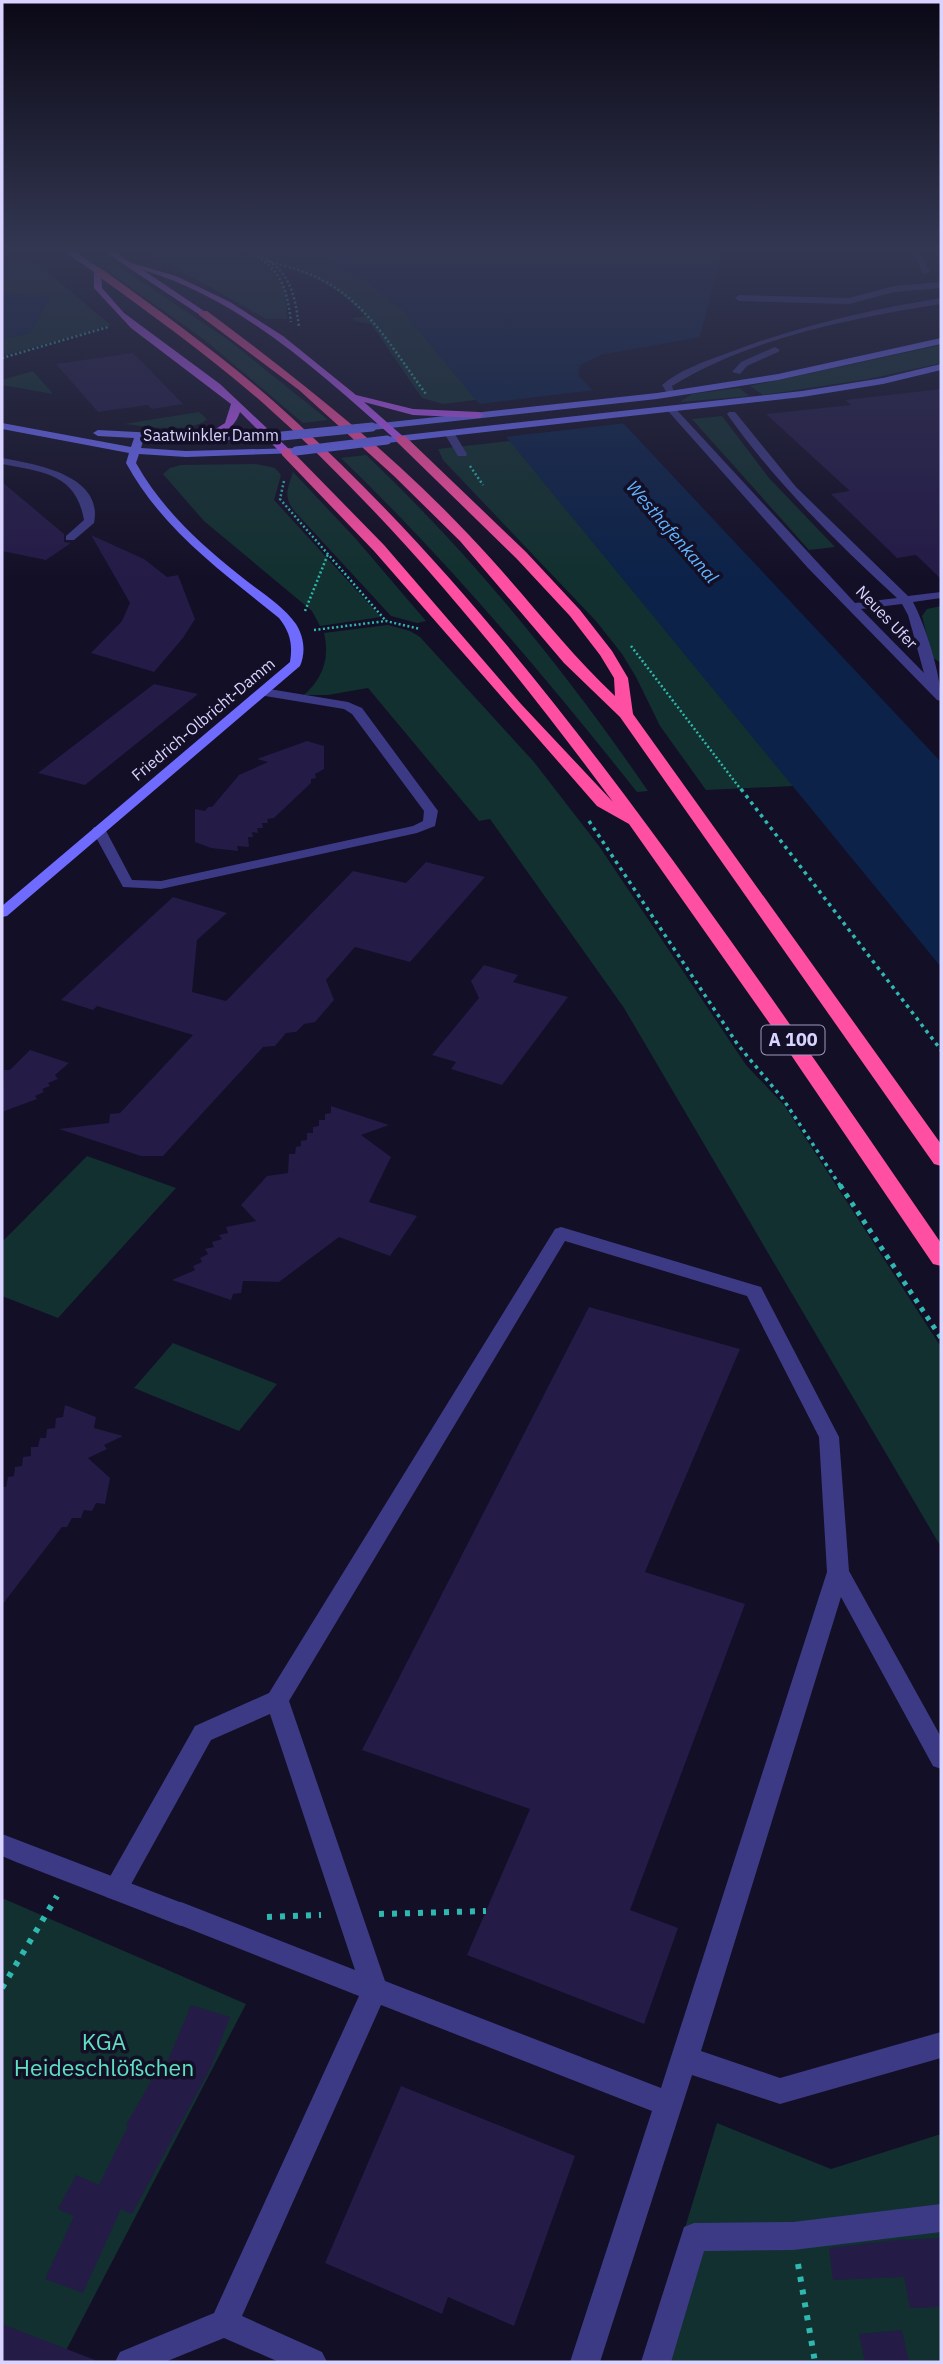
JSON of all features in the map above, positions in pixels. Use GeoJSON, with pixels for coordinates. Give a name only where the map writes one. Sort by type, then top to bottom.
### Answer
{"type":"FeatureCollection","features":[{"type":"Feature","properties":{"kind":"highway","name":"A 100"},"geometry":{"type":"LineString","coordinates":[[214,358],[292,423],[412,543],[548,702],[796,1043],[941,1259]]}},
{"type":"Feature","properties":{"kind":"highway","name":"A 100"},"geometry":{"type":"LineString","coordinates":[[264,358],[303,388],[398,472],[465,538],[569,660],[625,714],[941,1159]]}},
{"type":"Feature","properties":{"kind":"highway"},"geometry":{"type":"LineString","coordinates":[[394,440],[521,555],[575,613],[607,654],[621,678],[625,714]]}},
{"type":"Feature","properties":{"kind":"highway"},"geometry":{"type":"LineString","coordinates":[[291,451],[603,803],[639,825]]}},
{"type":"Feature","properties":{"kind":"main road"},"geometry":{"type":"LineString","coordinates":[[178,358],[276,436],[291,451]]}},
{"type":"Feature","properties":{"kind":"main road"},"geometry":{"type":"LineString","coordinates":[[309,358],[386,426],[394,440]]}},
{"type":"Feature","properties":{"kind":"main road","name":"Saatwinkler Damm"},"geometry":{"type":"LineString","coordinates":[[2,416],[93,432],[140,436],[276,436],[657,396],[778,377],[863,358]]}},
{"type":"Feature","properties":{"kind":"main road","name":"Saatwinkler Damm"},"geometry":{"type":"LineString","coordinates":[[2,426],[135,450],[186,454],[291,451],[832,390],[941,367]]}},
{"type":"Feature","properties":{"kind":"main road"},"geometry":{"type":"LineString","coordinates":[[346,390],[363,399],[404,410],[479,415]]}},
{"type":"Feature","properties":{"kind":"main road"},"geometry":{"type":"LineString","coordinates":[[657,396],[671,409]]}},
{"type":"Feature","properties":{"kind":"main road"},"geometry":{"type":"LineString","coordinates":[[194,438],[217,432],[232,424],[235,420],[236,404]]}},
{"type":"Feature","properties":{"kind":"main road"},"geometry":{"type":"LineString","coordinates":[[140,436],[131,463],[140,482],[161,510],[283,616],[296,632]]}},
{"type":"Feature","properties":{"kind":"main road","name":"Friedrich-Olbricht-Damm"},"geometry":{"type":"LineString","coordinates":[[2,913],[296,663],[299,647],[296,632]]}},
{"type":"Feature","properties":{"kind":"street"},"geometry":{"type":"LineString","coordinates":[[672,394],[667,384],[684,374],[724,358]]}},
{"type":"Feature","properties":{"kind":"street"},"geometry":{"type":"LineString","coordinates":[[737,372],[744,364],[756,358]]}},
{"type":"Feature","properties":{"kind":"street","name":"Neues Ufer"},"geometry":{"type":"LineString","coordinates":[[671,409],[808,561],[939,695]]}},
{"type":"Feature","properties":{"kind":"street"},"geometry":{"type":"LineString","coordinates":[[732,414],[794,492],[906,600],[914,615],[939,695]]}},
{"type":"Feature","properties":{"kind":"street"},"geometry":{"type":"LineString","coordinates":[[449,433],[462,454]]}},
{"type":"Feature","properties":{"kind":"street"},"geometry":{"type":"LineString","coordinates":[[2,461],[64,476],[80,490],[89,506],[90,521],[70,537]]}},
{"type":"Feature","properties":{"kind":"street"},"geometry":{"type":"LineString","coordinates":[[854,607],[941,595]]}},
{"type":"Feature","properties":{"kind":"street"},"geometry":{"type":"LineString","coordinates":[[99,830],[123,877],[128,884],[136,886],[161,885],[417,829],[429,823],[431,811],[357,711],[348,706],[264,692]]}},
{"type":"Feature","properties":{"kind":"street"},"geometry":{"type":"LineString","coordinates":[[115,1889],[203,1733],[277,1700],[561,1233],[754,1292],[829,1437],[838,1572],[685,2059],[585,2362]]}},
{"type":"Feature","properties":{"kind":"street"},"geometry":{"type":"LineString","coordinates":[[838,1572],[941,1759]]}},
{"type":"Feature","properties":{"kind":"street"},"geometry":{"type":"LineString","coordinates":[[130,2362],[224,2323],[375,1990],[277,1700]]}},
{"type":"Feature","properties":{"kind":"street"},"geometry":{"type":"LineString","coordinates":[[2,1845],[69,1875],[181,1914],[668,2104]]}},
{"type":"Feature","properties":{"kind":"street"},"geometry":{"type":"LineString","coordinates":[[685,2059],[780,2091],[941,2045]]}},
{"type":"Feature","properties":{"kind":"street"},"geometry":{"type":"LineString","coordinates":[[656,2362],[694,2237],[793,2236],[941,2218]]}},
{"type":"Feature","properties":{"kind":"street"},"geometry":{"type":"LineString","coordinates":[[224,2323],[313,2362]]}},
{"type":"Feature","properties":{"kind":"path"},"geometry":{"type":"LineString","coordinates":[[401,358],[430,399]]}},
{"type":"Feature","properties":{"kind":"path"},"geometry":{"type":"LineString","coordinates":[[285,474],[279,499],[386,621]]}},
{"type":"Feature","properties":{"kind":"path"},"geometry":{"type":"LineString","coordinates":[[328,554],[296,632],[386,621],[424,630]]}},
{"type":"Feature","properties":{"kind":"path"},"geometry":{"type":"LineString","coordinates":[[630,644],[941,1051]]}},
{"type":"Feature","properties":{"kind":"path"},"geometry":{"type":"LineString","coordinates":[[585,815],[738,1045],[783,1099],[941,1338]]}},
{"type":"Feature","properties":{"kind":"path"},"geometry":{"type":"LineString","coordinates":[[2,1988],[69,1875]]}},
{"type":"Feature","properties":{"kind":"path"},"geometry":{"type":"LineString","coordinates":[[793,2236],[815,2362]]}},
{"type":"Feature","properties":{"kind":"green space"},"geometry":{"type":"Polygon","coordinates":[[[227,358],[251,358],[328,420],[303,423],[227,358]]]}},
{"type":"Feature","properties":{"kind":"green space"},"geometry":{"type":"Polygon","coordinates":[[[395,358],[442,358],[476,400],[443,404],[422,398],[395,358]]]}},
{"type":"Feature","properties":{"kind":"green space"},"geometry":{"type":"Polygon","coordinates":[[[879,358],[941,358],[941,363],[869,379],[763,395],[750,386],[879,358]]]}},
{"type":"Feature","properties":{"kind":"green space"},"geometry":{"type":"Polygon","coordinates":[[[33,371],[53,394],[2,385],[2,380],[33,371]]]}},
{"type":"Feature","properties":{"kind":"green space"},"geometry":{"type":"Polygon","coordinates":[[[739,388],[750,396],[680,402],[692,394],[739,388]]]}},
{"type":"Feature","properties":{"kind":"green space"},"geometry":{"type":"Polygon","coordinates":[[[199,412],[207,419],[200,424],[179,428],[124,424],[199,412]]]}},
{"type":"Feature","properties":{"kind":"green space"},"geometry":{"type":"Polygon","coordinates":[[[722,416],[769,478],[835,547],[809,550],[692,419],[722,416]]]}},
{"type":"Feature","properties":{"kind":"green space"},"geometry":{"type":"Polygon","coordinates":[[[510,441],[794,786],[706,790],[660,726],[622,654],[596,621],[443,460],[438,449],[510,441]]]}},
{"type":"Feature","properties":{"kind":"green space"},"geometry":{"type":"Polygon","coordinates":[[[366,455],[444,533],[516,615],[584,702],[648,791],[637,792],[567,705],[457,578],[341,458],[366,455]]]}},
{"type":"Feature","properties":{"kind":"green space"},"geometry":{"type":"Polygon","coordinates":[[[256,464],[275,468],[281,475],[274,500],[381,617],[320,626],[312,611],[204,521],[163,474],[170,468],[181,465],[256,464]]]}},
{"type":"Feature","properties":{"kind":"green space"},"geometry":{"type":"Polygon","coordinates":[[[293,472],[356,539],[426,621],[417,623],[391,616],[296,513],[287,494],[293,472]]]}},
{"type":"Feature","properties":{"kind":"green space"},"geometry":{"type":"Polygon","coordinates":[[[941,606],[941,663],[932,657],[922,616],[927,609],[941,606]]]}},
{"type":"Feature","properties":{"kind":"green space"},"geometry":{"type":"Polygon","coordinates":[[[388,625],[410,631],[420,637],[534,762],[599,846],[746,1065],[784,1105],[941,1347],[941,1547],[624,1008],[490,819],[479,821],[368,688],[328,695],[304,695],[316,682],[323,667],[326,651],[324,633],[388,625]]]}},
{"type":"Feature","properties":{"kind":"green space"},"geometry":{"type":"Polygon","coordinates":[[[87,1156],[176,1188],[58,1318],[2,1296],[2,1242],[87,1156]]]}},
{"type":"Feature","properties":{"kind":"green space"},"geometry":{"type":"Polygon","coordinates":[[[173,1343],[277,1384],[239,1431],[134,1388],[173,1343]]]}},
{"type":"Feature","properties":{"kind":"green space","name":"KGA Heideschlößchen"},"geometry":{"type":"Polygon","coordinates":[[[2,1898],[246,2004],[60,2362],[2,2362],[2,1898]]]}},
{"type":"Feature","properties":{"kind":"green space"},"geometry":{"type":"Polygon","coordinates":[[[717,2123],[831,2169],[941,2134],[941,2362],[644,2362],[717,2123]]]}},
{"type":"Feature","properties":{"kind":"water","name":"Westhafenkanal"},"geometry":{"type":"Polygon","coordinates":[[[442,358],[594,358],[580,365],[578,375],[941,762],[941,967],[442,358]]]}},
{"type":"Feature","properties":{"kind":"pier"},"geometry":{"type":"Polygon","coordinates":[[[597,390],[631,425],[627,423],[504,437],[506,441],[472,400],[480,404],[597,390]]]}},
{"type":"Feature","properties":{"kind":"building"},"geometry":{"type":"Polygon","coordinates":[[[96,358],[138,358],[183,404],[152,409],[148,405],[98,412],[56,364],[96,358]]]}},
{"type":"Feature","properties":{"kind":"building"},"geometry":{"type":"Polygon","coordinates":[[[941,389],[941,579],[916,555],[897,558],[831,494],[850,491],[766,414],[851,405],[845,400],[941,389]]]}},
{"type":"Feature","properties":{"kind":"building"},"geometry":{"type":"Polygon","coordinates":[[[2,482],[64,534],[64,542],[71,543],[46,560],[2,551],[2,482]]]}},
{"type":"Feature","properties":{"kind":"building"},"geometry":{"type":"Polygon","coordinates":[[[91,535],[144,559],[167,577],[178,575],[195,619],[183,638],[154,672],[91,653],[122,621],[130,603],[91,535]]]}},
{"type":"Feature","properties":{"kind":"building"},"geometry":{"type":"Polygon","coordinates":[[[154,684],[198,694],[85,785],[38,773],[154,684]]]}},
{"type":"Feature","properties":{"kind":"building"},"geometry":{"type":"Polygon","coordinates":[[[307,741],[324,746],[324,769],[315,774],[316,778],[311,779],[311,783],[274,818],[267,819],[268,823],[262,823],[263,828],[257,828],[258,833],[252,832],[253,837],[248,837],[249,847],[237,846],[238,851],[211,848],[195,842],[195,809],[205,811],[212,807],[239,775],[268,762],[257,759],[307,741]]]}},
{"type":"Feature","properties":{"kind":"building"},"geometry":{"type":"Polygon","coordinates":[[[426,862],[485,877],[410,962],[355,947],[326,980],[334,1000],[315,1022],[304,1024],[296,1032],[286,1033],[275,1046],[263,1047],[163,1156],[141,1156],[59,1129],[109,1123],[110,1114],[120,1113],[193,1035],[97,1006],[93,1010],[61,1000],[173,897],[227,913],[197,940],[192,992],[226,1001],[353,871],[406,883],[426,862]]]}},
{"type":"Feature","properties":{"kind":"building"},"geometry":{"type":"Polygon","coordinates":[[[484,965],[518,975],[513,982],[568,997],[502,1085],[451,1069],[456,1062],[432,1055],[479,998],[471,981],[484,965]]]}},
{"type":"Feature","properties":{"kind":"building"},"geometry":{"type":"Polygon","coordinates":[[[30,1050],[69,1063],[55,1075],[58,1079],[48,1083],[50,1086],[42,1089],[44,1092],[35,1096],[37,1099],[2,1112],[4,1070],[10,1070],[30,1050]]]}},
{"type":"Feature","properties":{"kind":"building"},"geometry":{"type":"Polygon","coordinates":[[[331,1106],[389,1125],[361,1135],[391,1157],[369,1202],[417,1216],[390,1256],[339,1237],[279,1282],[243,1281],[241,1293],[233,1294],[231,1300],[172,1280],[195,1270],[193,1266],[202,1262],[200,1258],[208,1254],[205,1249],[214,1247],[212,1242],[222,1239],[219,1235],[228,1233],[226,1227],[256,1221],[241,1205],[267,1176],[288,1173],[289,1154],[295,1154],[301,1141],[307,1140],[307,1133],[313,1133],[313,1127],[319,1126],[319,1120],[325,1120],[325,1114],[331,1113],[331,1106]]]}},
{"type":"Feature","properties":{"kind":"building"},"geometry":{"type":"Polygon","coordinates":[[[589,1307],[740,1349],[645,1572],[745,1604],[630,1910],[678,1928],[644,2024],[467,1955],[530,1809],[362,1750],[589,1307]]]}},
{"type":"Feature","properties":{"kind":"building"},"geometry":{"type":"Polygon","coordinates":[[[65,1405],[96,1417],[94,1428],[123,1436],[104,1445],[107,1449],[88,1458],[110,1478],[105,1504],[96,1503],[92,1511],[84,1510],[81,1518],[72,1518],[67,1527],[62,1527],[2,1605],[2,1487],[6,1487],[8,1477],[14,1476],[15,1467],[22,1466],[23,1457],[31,1456],[31,1447],[38,1447],[40,1438],[46,1438],[47,1429],[55,1428],[56,1418],[63,1417],[65,1405]]]}},
{"type":"Feature","properties":{"kind":"building"},"geometry":{"type":"Polygon","coordinates":[[[191,2005],[230,2017],[211,2067],[132,2214],[121,2209],[83,2293],[45,2279],[74,2216],[58,2209],[76,2175],[99,2185],[128,2126],[126,2125],[159,2067],[164,2070],[191,2005]]]}},
{"type":"Feature","properties":{"kind":"building"},"geometry":{"type":"Polygon","coordinates":[[[401,2086],[575,2156],[514,2326],[448,2297],[442,2314],[325,2263],[401,2086]]]}},
{"type":"Feature","properties":{"kind":"building"},"geometry":{"type":"Polygon","coordinates":[[[941,2238],[941,2307],[910,2308],[904,2277],[833,2280],[829,2248],[941,2238]]]}},
{"type":"Feature","properties":{"kind":"building"},"geometry":{"type":"Polygon","coordinates":[[[2,2324],[95,2360],[95,2362],[2,2362],[2,2324]]]}},
{"type":"Feature","properties":{"kind":"building"},"geometry":{"type":"Polygon","coordinates":[[[902,2330],[909,2362],[865,2362],[859,2334],[902,2330]]]}}]}
